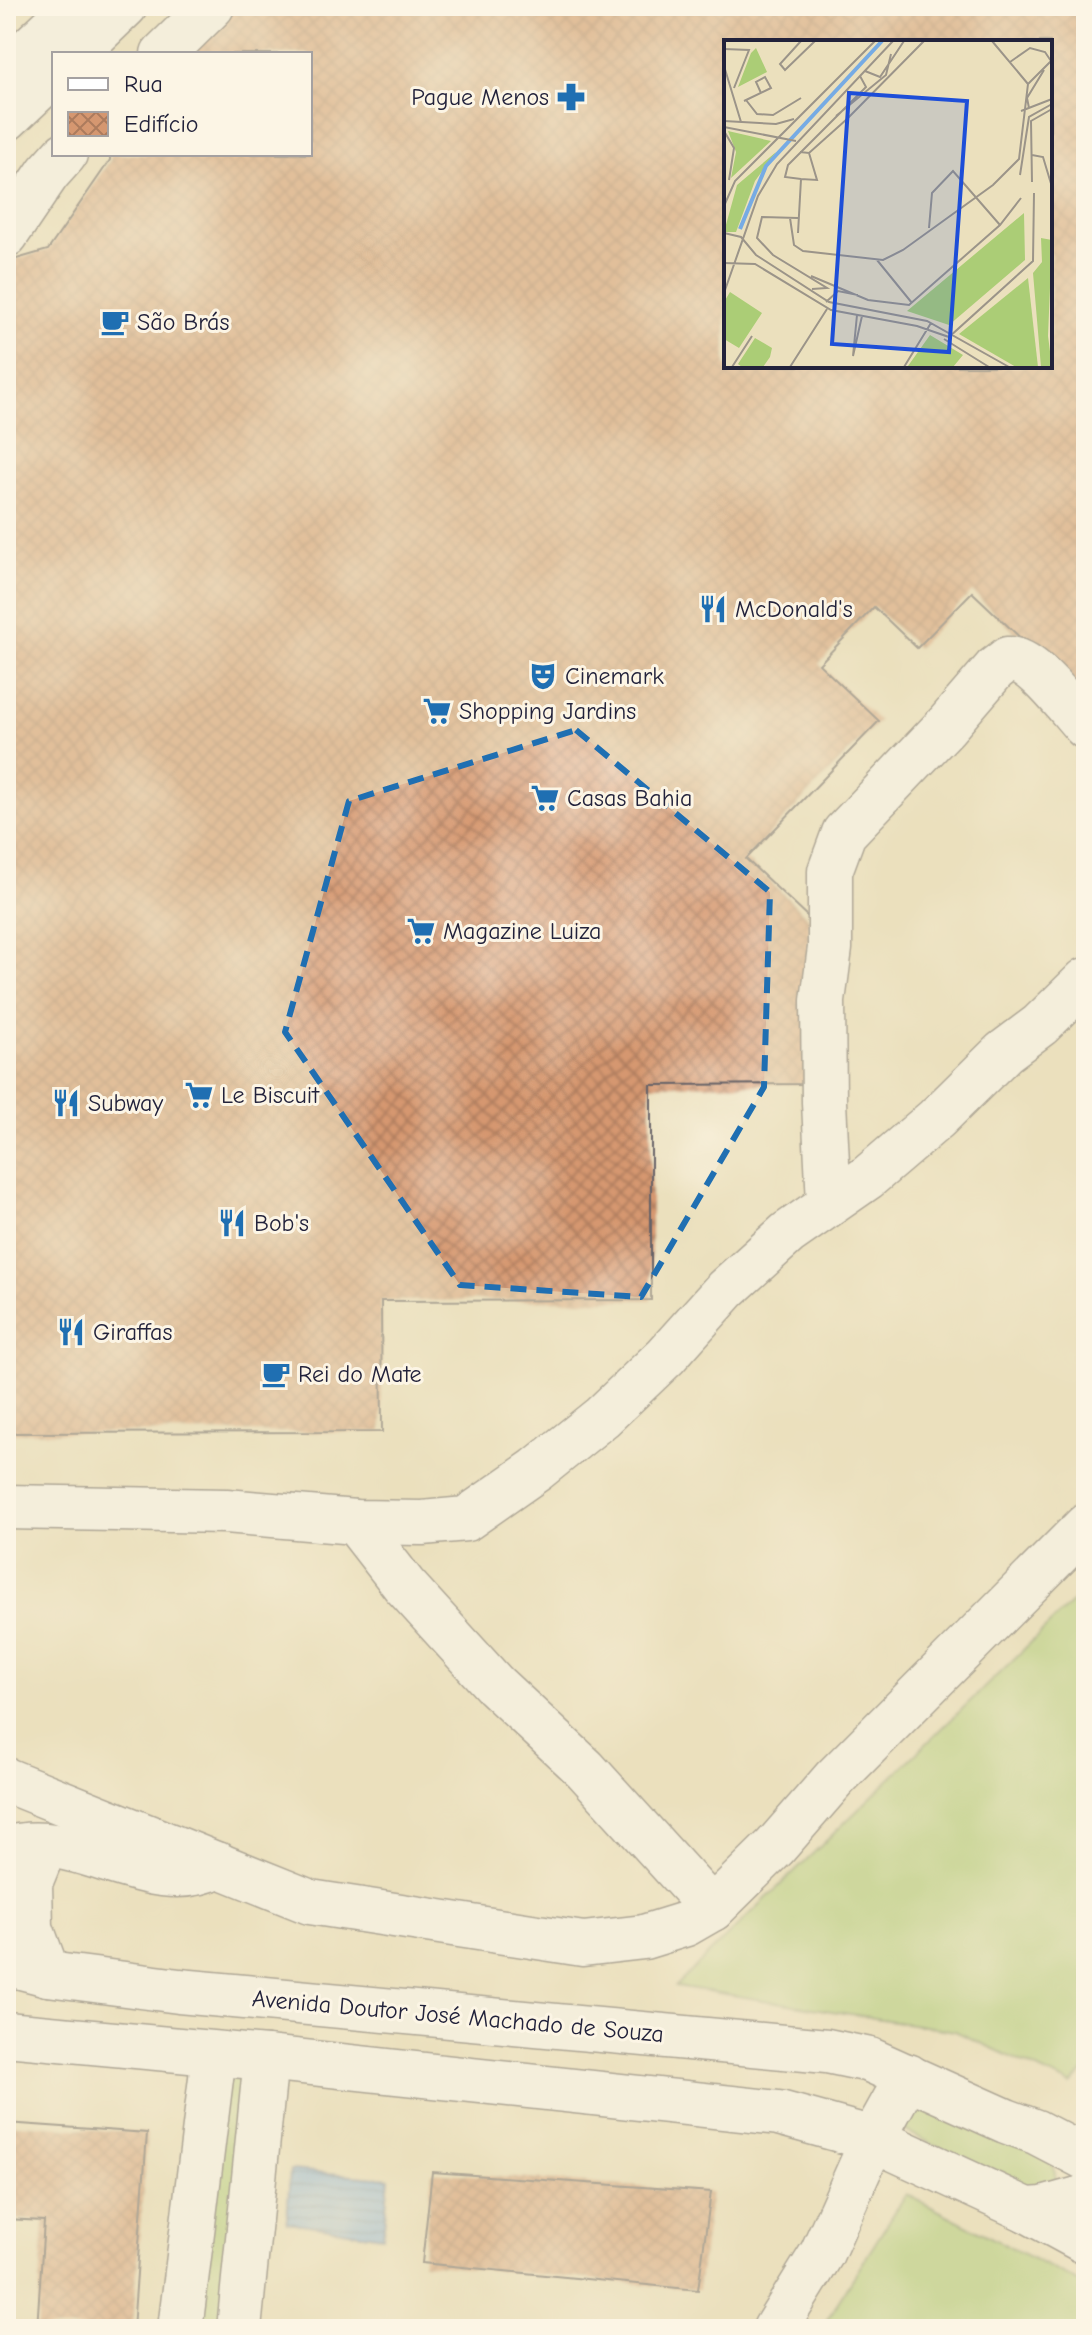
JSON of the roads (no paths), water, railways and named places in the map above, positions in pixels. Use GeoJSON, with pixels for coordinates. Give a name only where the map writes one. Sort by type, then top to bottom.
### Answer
{"type":"FeatureCollection","features":[{"type":"Feature","properties":{"kind":"street"},"geometry":{"type":"LineString","coordinates":[[6,71],[75,6]]}},
{"type":"Feature","properties":{"kind":"street"},"geometry":{"type":"LineString","coordinates":[[77,52],[125,6]]}},
{"type":"Feature","properties":{"kind":"street"},"geometry":{"type":"LineString","coordinates":[[109,52],[154,6]]}},
{"type":"Feature","properties":{"kind":"street"},"geometry":{"type":"LineString","coordinates":[[165,52],[212,6]]}},
{"type":"Feature","properties":{"kind":"street"},"geometry":{"type":"LineString","coordinates":[[6,119],[52,76]]}},
{"type":"Feature","properties":{"kind":"street"},"geometry":{"type":"LineString","coordinates":[[6,235],[56,160]]}},
{"type":"Feature","properties":{"kind":"street"},"geometry":{"type":"LineString","coordinates":[[829,1203],[823,1001],[830,948],[830,871],[844,833],[946,726],[995,669],[1008,659],[1017,658],[1034,670],[1086,727]]}},
{"type":"Feature","properties":{"kind":"street"},"geometry":{"type":"LineString","coordinates":[[6,1507],[226,1511],[355,1522],[422,1523],[466,1519],[536,1470],[602,1417],[666,1356],[726,1289],[788,1233],[867,1178],[936,1119],[1004,1052],[1040,1025],[1086,980]]}},
{"type":"Feature","properties":{"kind":"street"},"geometry":{"type":"LineString","coordinates":[[355,1522],[404,1585],[495,1685],[585,1769],[712,1909]]}},
{"type":"Feature","properties":{"kind":"street"},"geometry":{"type":"LineString","coordinates":[[6,1780],[310,1902],[583,1944],[644,1937],[686,1924],[712,1909],[775,1847],[835,1778],[1086,1526]]}},
{"type":"Feature","properties":{"kind":"street"},"geometry":{"type":"LineString","coordinates":[[48,1974],[31,1928],[26,1847],[61,1847],[153,1873],[192,1877],[221,1864]]}},
{"type":"Feature","properties":{"kind":"street","name":"Avenida Doutor José Machado de Souza"},"geometry":{"type":"LineString","coordinates":[[6,1963],[48,1974],[194,1992],[802,2048],[870,2060],[1075,2152]]}},
{"type":"Feature","properties":{"kind":"street"},"geometry":{"type":"LineString","coordinates":[[6,2034],[266,2058],[779,2113],[873,2139],[1027,2210],[1086,2242]]}},
{"type":"Feature","properties":{"kind":"street"},"geometry":{"type":"LineString","coordinates":[[180,2329],[214,2054]]}},
{"type":"Feature","properties":{"kind":"street"},"geometry":{"type":"LineString","coordinates":[[239,2329],[266,2058]]}},
{"type":"Feature","properties":{"kind":"street"},"geometry":{"type":"LineString","coordinates":[[775,2329],[822,2253],[873,2139],[908,2076]]}},
{"type":"Feature","properties":{"kind":"street"},"geometry":{"type":"LineString","coordinates":[[1027,2210],[1043,2209],[1086,2197]]}},
{"type":"Feature","properties":{"kind":"water"},"geometry":{"type":"Polygon","coordinates":[[[290,2170],[389,2178],[383,2236],[287,2222],[290,2170]]]}},
{"type":"Feature","properties":{"kind":"place","name":"Pague Menos"},"geometry":{"type":"Point","coordinates":[571,97]}},
{"type":"Feature","properties":{"kind":"place","name":"São Brás"},"geometry":{"type":"Point","coordinates":[115,322]}},
{"type":"Feature","properties":{"kind":"place","name":"McDonald's"},"geometry":{"type":"Point","coordinates":[713,609]}},
{"type":"Feature","properties":{"kind":"place","name":"Cinemark"},"geometry":{"type":"Point","coordinates":[543,676]}},
{"type":"Feature","properties":{"kind":"place","name":"Shopping Jardins"},"geometry":{"type":"Point","coordinates":[437,711]}},
{"type":"Feature","properties":{"kind":"place","name":"Casas Bahia"},"geometry":{"type":"Point","coordinates":[545,798]}},
{"type":"Feature","properties":{"kind":"place","name":"Magazine Luiza"},"geometry":{"type":"Point","coordinates":[421,931]}},
{"type":"Feature","properties":{"kind":"place","name":"Le Biscuit"},"geometry":{"type":"Point","coordinates":[199,1095]}},
{"type":"Feature","properties":{"kind":"place","name":"Subway"},"geometry":{"type":"Point","coordinates":[66,1103]}},
{"type":"Feature","properties":{"kind":"place","name":"Bob's"},"geometry":{"type":"Point","coordinates":[232,1223]}},
{"type":"Feature","properties":{"kind":"place","name":"Giraffas"},"geometry":{"type":"Point","coordinates":[71,1332]}},
{"type":"Feature","properties":{"kind":"place","name":"Rei do Mate"},"geometry":{"type":"Point","coordinates":[276,1374]}}]}
